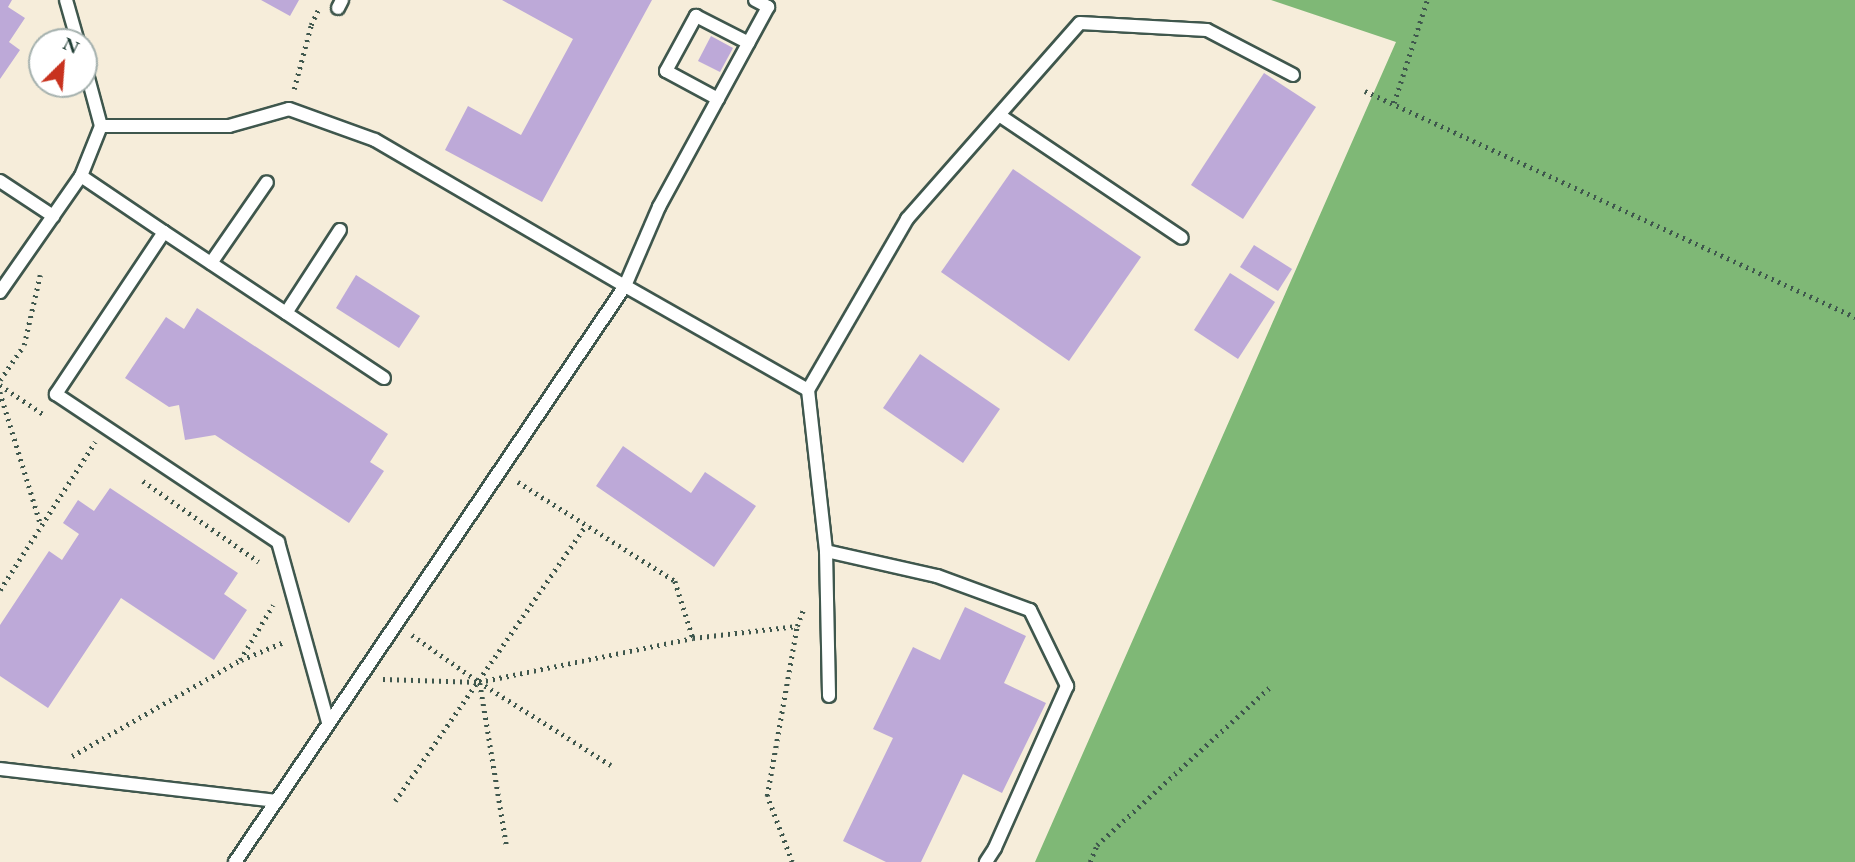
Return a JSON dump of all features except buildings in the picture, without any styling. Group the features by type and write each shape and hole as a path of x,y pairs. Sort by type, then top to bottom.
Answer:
{"lane":[{"path":"66,0 74,28"},
{"path":"235,862 625,286 659,207 768,7 755,0"},
{"path":"718,100 666,71 696,16 749,43"},
{"path":"829,696 827,551 808,390 907,219 1080,23 1208,30 1293,75"},
{"path":"0,292 81,176 101,126 93,98"},
{"path":"101,126 229,125 289,109 375,140 808,390"},
{"path":"999,115 1182,238"},
{"path":"81,176 384,378"},
{"path":"0,181 53,216"},
{"path":"211,263 267,183"},
{"path":"286,313 340,230"},
{"path":"164,232 56,394 278,542 328,722"},
{"path":"827,551 937,576 1030,610 1067,686 995,848 986,862"},
{"path":"0,769 275,801"}],"path":[{"path":"289,109 311,25 323,0"},
{"path":"1394,103 1427,0"},
{"path":"1365,91 1855,317"},
{"path":"0,380 24,345 41,268"},
{"path":"0,385 46,416"},
{"path":"0,392 41,526"},
{"path":"0,590 105,426"},
{"path":"81,439 103,454"},
{"path":"499,471 675,581 692,638"},
{"path":"137,477 259,561 262,572"},
{"path":"395,801 586,525"},
{"path":"240,660 288,580"},
{"path":"269,596 275,619"},
{"path":"792,862 767,796 797,626 807,601"},
{"path":"395,624 479,682 611,765"},
{"path":"358,678 479,682 692,638 797,626"},
{"path":"278,631 286,656"},
{"path":"41,774 240,660 303,634"},
{"path":"479,682 508,848"},
{"path":"1090,862 1097,845 1271,686"}],"green space":[{"path":"1271,0 1855,0 1855,862 1035,862 1396,42"}]}
